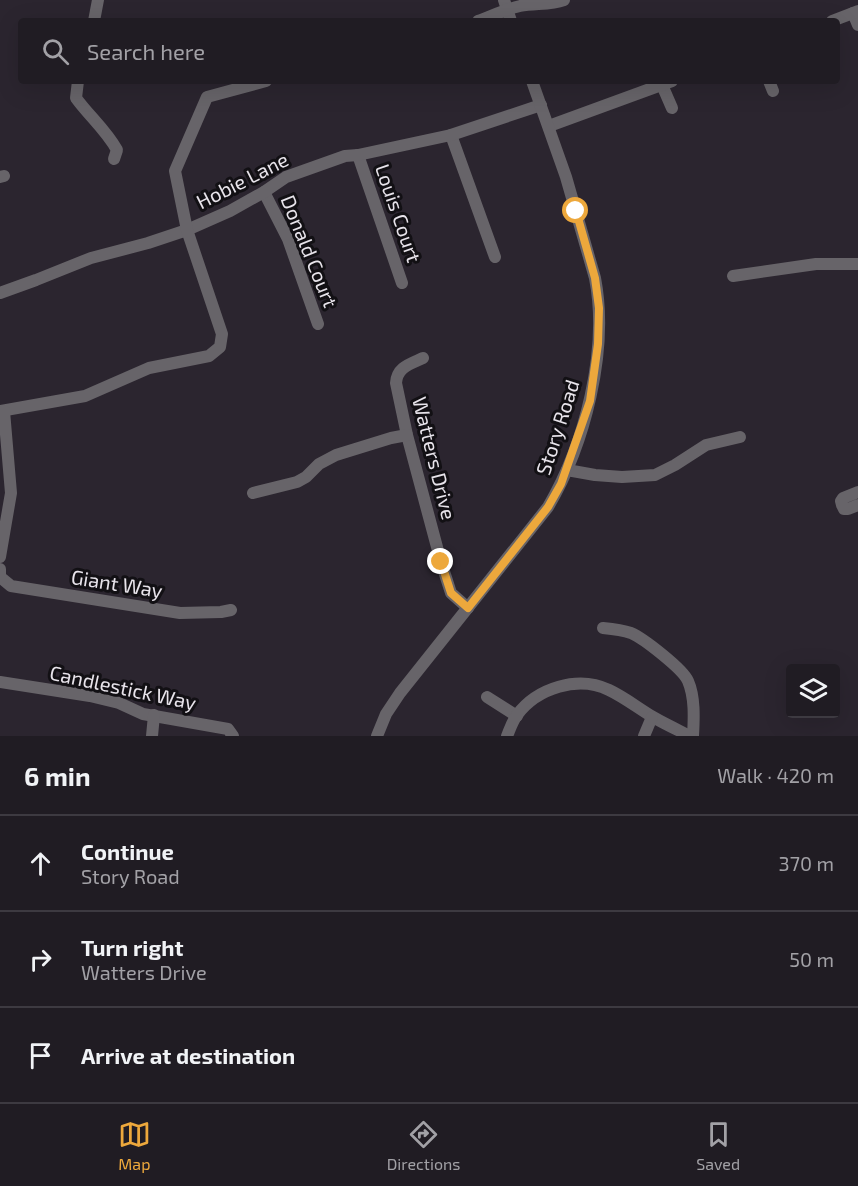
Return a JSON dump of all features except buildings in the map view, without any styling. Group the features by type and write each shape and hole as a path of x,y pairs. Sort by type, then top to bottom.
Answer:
{"street":[{"path":"95,18 98,0"},
{"path":"487,18 517,6 564,0"},
{"path":"839,18 856,12 858,25"},
{"path":"78,84 76,98 109,137 117,150 114,159"},
{"path":"0,557 11,493 2,411 85,396 149,368 210,356 220,347 222,334 187,230 175,171 207,97 255,84"},
{"name":"Story Road","path":"377,736 394,701 548,507 567,470 590,401 598,344 599,308 595,278 566,177 533,84"},
{"path":"549,126 664,84"},
{"path":"667,84 672,108"},
{"name":"Hobie Lane","path":"0,293 91,258 187,230 230,211 286,177 345,156 451,135 541,105"},
{"path":"451,135 495,257"},
{"name":"Louis Court","path":"358,155 402,283"},
{"name":"Donald Court","path":"264,192 288,239 318,324"},
{"path":"733,276 816,264 858,264"},
{"name":"Watters Drive","path":"423,358 402,367 396,375 396,383 407,435 441,562 451,593 468,608"},
{"path":"253,493 297,482 306,477 319,464 336,455 407,435"},
{"path":"567,470 622,477 655,475 706,445 740,437"},
{"path":"858,492 841,501 844,509 858,505"},
{"path":"0,569 0,577"},
{"name":"Giant Way","path":"0,577 11,586 180,613 231,610"},
{"path":"507,736 517,716 528,703 540,695 558,687 591,684 609,690 652,717 692,736 694,720 691,691 686,677 672,662 634,634 603,628"},
{"name":"Candlestick Way","path":"0,682 90,696 119,703 143,714 228,729 233,736"},
{"path":"487,697 517,716"},
{"path":"152,736 154,716"},
{"path":"644,736 652,717"}],"route":[{"path":"441,562 451,593 468,608 548,507 567,470 590,401 599,326 595,278 576,211"}]}
